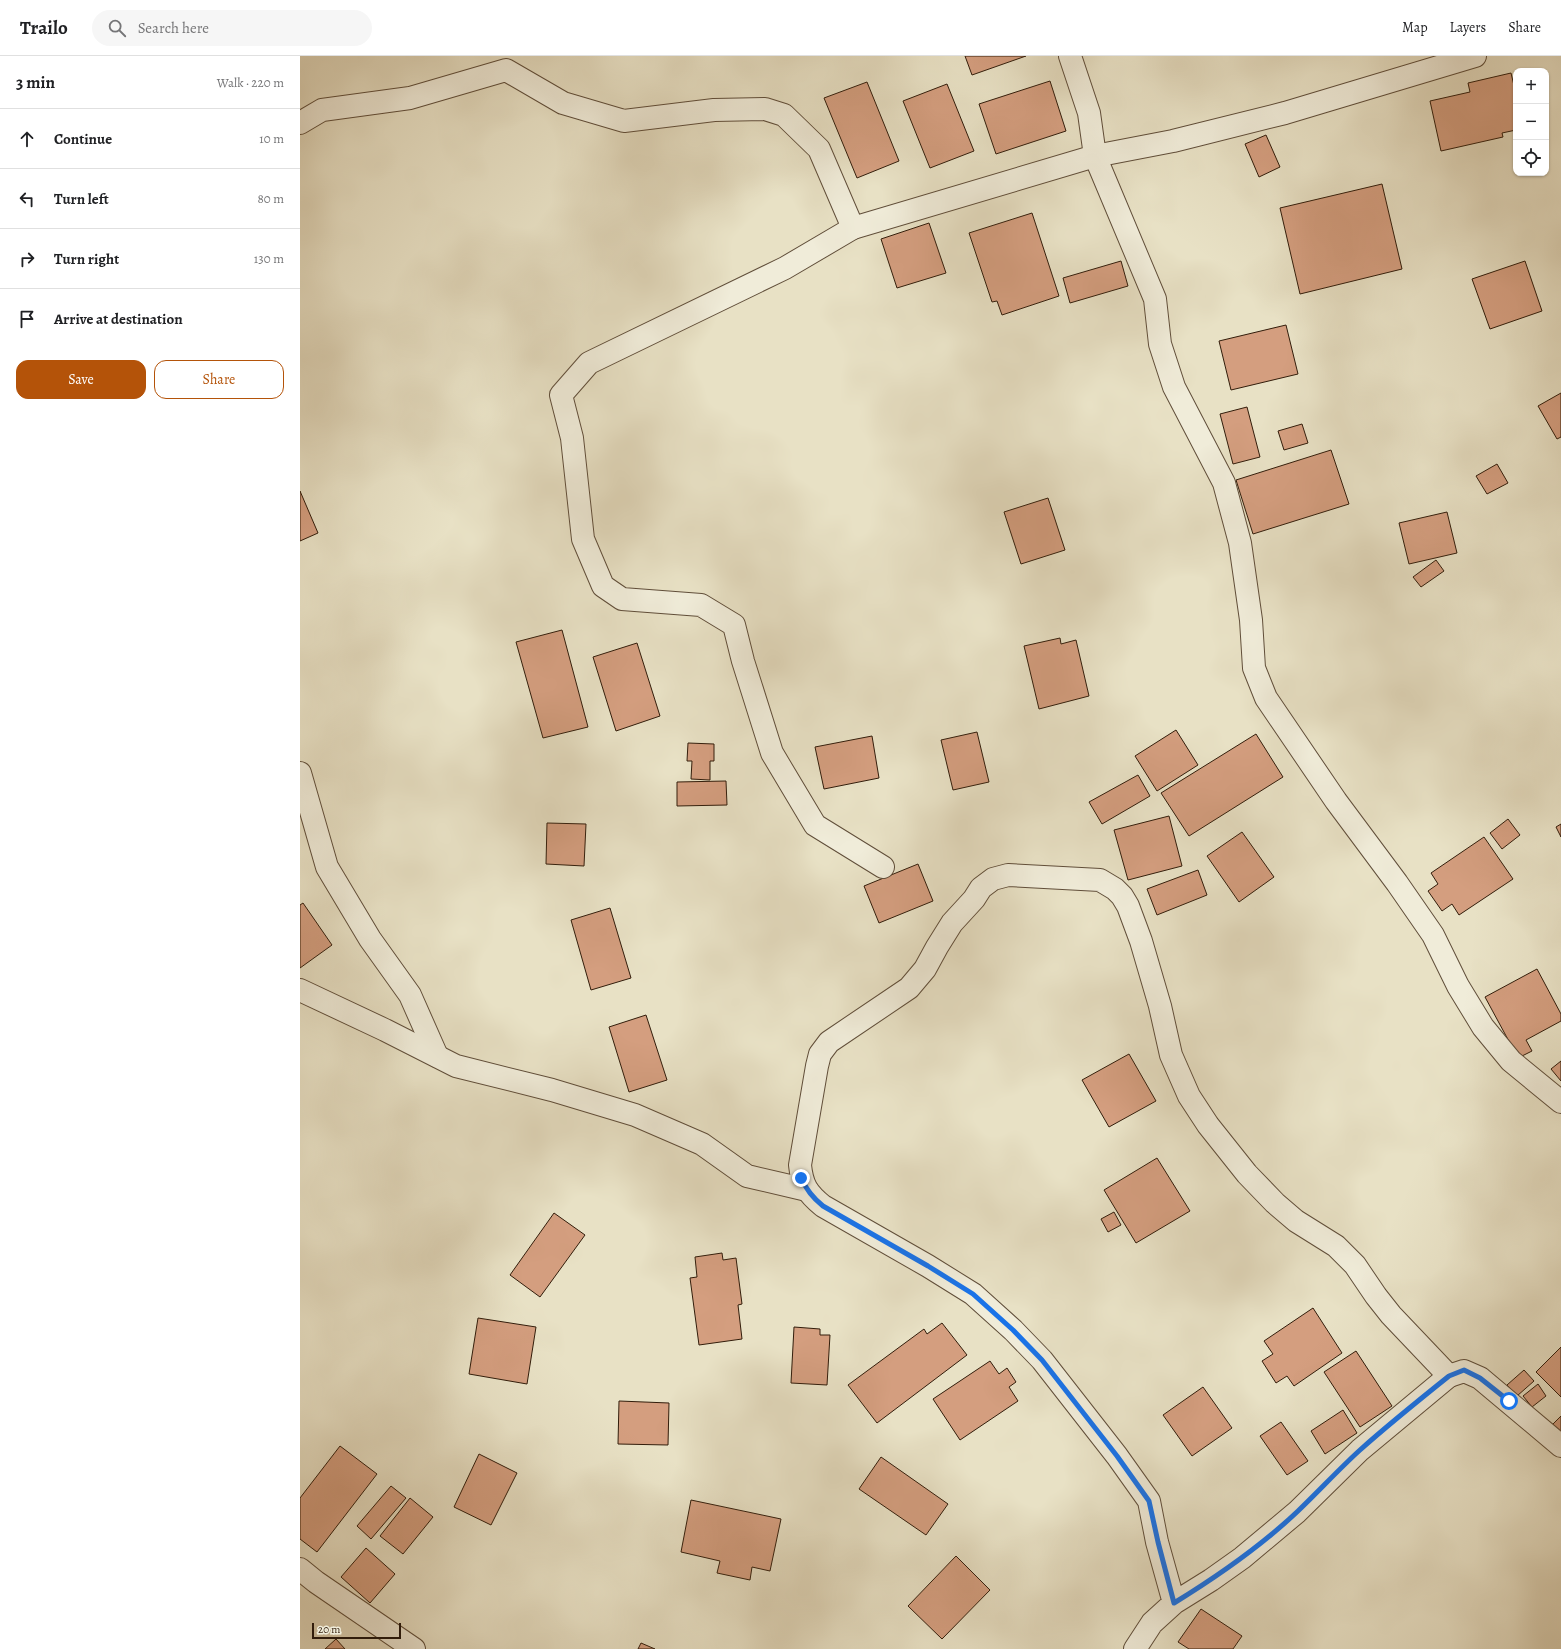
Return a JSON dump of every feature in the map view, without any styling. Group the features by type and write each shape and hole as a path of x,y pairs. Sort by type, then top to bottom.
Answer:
{"street":[{"path":"1070,56 1089,113 1095,156 1155,299 1160,344 1174,388 1224,483 1240,543 1251,620 1254,668 1266,698 1336,802 1397,883 1433,935 1458,986 1483,1028 1511,1061 1561,1102"},
{"path":"883,866 815,825 772,753 743,661 734,625 701,605 622,599 603,586 582,539 572,438 561,395 589,363 785,268 853,228 1095,156 1173,141 1285,113 1475,56"},
{"path":"300,122 322,110 410,98 506,70 563,103 624,121 714,110 765,109 784,114 818,149 853,228"},
{"path":"300,773 327,867 370,939 410,995 437,1056"},
{"path":"1174,1603 1149,1501 1117,1456 1042,1360 1013,1330 973,1294 928,1266 823,1206 813,1198 801,1178 800,1165 820,1054 829,1042 909,988 925,969 952,923 974,899 981,888 994,879 1023,875 1100,880 1115,889 1128,906 1135,923 1160,1006 1171,1055 1189,1096 1208,1125 1247,1174 1275,1203 1296,1221 1336,1246 1355,1265 1391,1315 1449,1376"},
{"path":"300,990 385,1030 456,1066 552,1090 635,1115 702,1144 747,1176 807,1190"},
{"path":"1135,1649 1152,1623 1174,1603 1211,1580 1242,1558 1297,1512 1360,1450 1449,1376 1464,1370 1480,1378 1561,1446"},
{"path":"300,1568 316,1582 414,1649"}],"building":[{"path":"965,56 1026,56 972,75"},
{"path":"1511,73 1513,81 1513,131 1502,133 1503,137 1441,151 1430,101 1470,92 1468,83"},
{"path":"1050,81 1066,131 996,154 979,104"},
{"path":"867,82 899,161 857,178 824,98"},
{"path":"947,84 974,151 930,168 903,101"},
{"path":"1266,135 1280,167 1259,177 1245,144"},
{"path":"1382,184 1402,269 1300,294 1280,208"},
{"path":"1032,213 1059,296 1002,315 997,301 992,302 969,233"},
{"path":"929,223 946,273 897,288 881,239"},
{"path":"1121,261 1128,286 1070,303 1063,278"},
{"path":"1525,261 1542,311 1490,329 1472,279"},
{"path":"1286,325 1298,374 1231,390 1219,341"},
{"path":"1561,393 1561,437 1557,439 1538,406"},
{"path":"1247,407 1260,457 1233,464 1220,414"},
{"path":"1302,424 1308,443 1284,450 1278,431"},
{"path":"1331,450 1349,504 1253,534 1236,480"},
{"path":"1497,464 1508,483 1487,494 1476,476"},
{"path":"300,491 318,533 300,541"},
{"path":"1048,498 1065,550 1021,564 1004,512"},
{"path":"1447,512 1457,553 1409,564 1399,523"},
{"path":"1436,560 1444,571 1421,587 1413,577"},
{"path":"562,630 588,727 543,738 516,642"},
{"path":"1060,638 1061,644 1076,640 1089,696 1039,709 1024,646"},
{"path":"637,643 660,716 616,731 593,657"},
{"path":"1176,730 1198,765 1157,791 1135,756"},
{"path":"977,732 989,782 953,790 941,740"},
{"path":"1256,734 1283,777 1189,836 1161,793"},
{"path":"872,736 879,778 824,789 815,747"},
{"path":"688,743 714,744 714,761 710,761 710,780 691,779 692,761 687,761"},
{"path":"1138,775 1150,796 1102,824 1089,802"},
{"path":"726,781 727,805 677,806 677,782"},
{"path":"1169,816 1182,866 1128,880 1114,830"},
{"path":"1508,819 1520,835 1502,849 1490,833"},
{"path":"547,823 586,824 584,866 546,864"},
{"path":"1561,824 1561,837 1556,827"},
{"path":"1242,832 1274,877 1239,902 1207,856"},
{"path":"1484,837 1513,879 1459,915 1452,904 1442,911 1428,891 1438,884 1431,873"},
{"path":"918,864 933,901 879,923 864,886"},
{"path":"1198,870 1207,895 1157,915 1147,889"},
{"path":"303,903 332,945 300,968 300,905"},
{"path":"610,908 631,978 591,990 571,920"},
{"path":"1537,969 1561,1014 1561,1021 1526,1040 1532,1051 1518,1058 1485,997"},
{"path":"646,1015 667,1080 629,1092 609,1027"},
{"path":"1129,1054 1156,1101 1109,1127 1082,1080"},
{"path":"1561,1061 1561,1081 1551,1069"},
{"path":"1157,1158 1190,1211 1136,1243 1104,1190"},
{"path":"1114,1212 1121,1225 1108,1232 1101,1219"},
{"path":"554,1213 585,1235 540,1297 510,1275"},
{"path":"722,1253 723,1260 736,1258 742,1304 738,1305 742,1339 699,1345 690,1278 697,1277 695,1257"},
{"path":"1313,1308 1342,1353 1294,1386 1287,1376 1276,1383 1262,1361 1273,1354 1264,1341"},
{"path":"478,1318 536,1327 527,1384 469,1374"},
{"path":"942,1323 967,1355 877,1423 848,1385 924,1329 927,1334"},
{"path":"794,1327 820,1329 820,1335 830,1335 827,1385 791,1383"},
{"path":"1561,1347 1561,1397 1536,1372"},
{"path":"1356,1351 1392,1406 1360,1427 1324,1372"},
{"path":"990,1361 999,1374 1007,1368 1016,1382 1009,1387 1018,1401 960,1440 933,1399"},
{"path":"1524,1370 1534,1381 1517,1396 1507,1385"},
{"path":"1538,1384 1546,1396 1532,1407 1523,1396"},
{"path":"1203,1387 1232,1428 1192,1456 1163,1415"},
{"path":"619,1401 669,1403 668,1445 618,1444"},
{"path":"1343,1410 1357,1433 1325,1454 1311,1431"},
{"path":"1561,1416 1561,1436 1551,1426"},
{"path":"1281,1422 1308,1461 1287,1475 1260,1436"},
{"path":"340,1446 377,1474 317,1552 300,1539 300,1498"},
{"path":"479,1454 517,1473 491,1525 454,1507"},
{"path":"881,1457 948,1504 926,1535 859,1489"},
{"path":"391,1486 406,1498 371,1539 357,1526"},
{"path":"410,1498 433,1517 403,1554 380,1536"},
{"path":"691,1500 781,1519 770,1571 752,1567 750,1580 717,1573 720,1561 681,1552"},
{"path":"366,1548 395,1574 370,1603 341,1577"},
{"path":"956,1556 990,1590 942,1639 908,1606"},
{"path":"1201,1609 1242,1636 1233,1649 1189,1649 1178,1642"},
{"path":"336,1639 345,1649 325,1649"},
{"path":"641,1643 655,1649 638,1649"}],"route":[{"path":"801,1178 813,1198 823,1206 878,1236 973,1294 1013,1330 1042,1360 1117,1456 1149,1501 1174,1603 1211,1580 1242,1558 1297,1512 1360,1450 1449,1376 1464,1370 1480,1378 1509,1401"}]}
